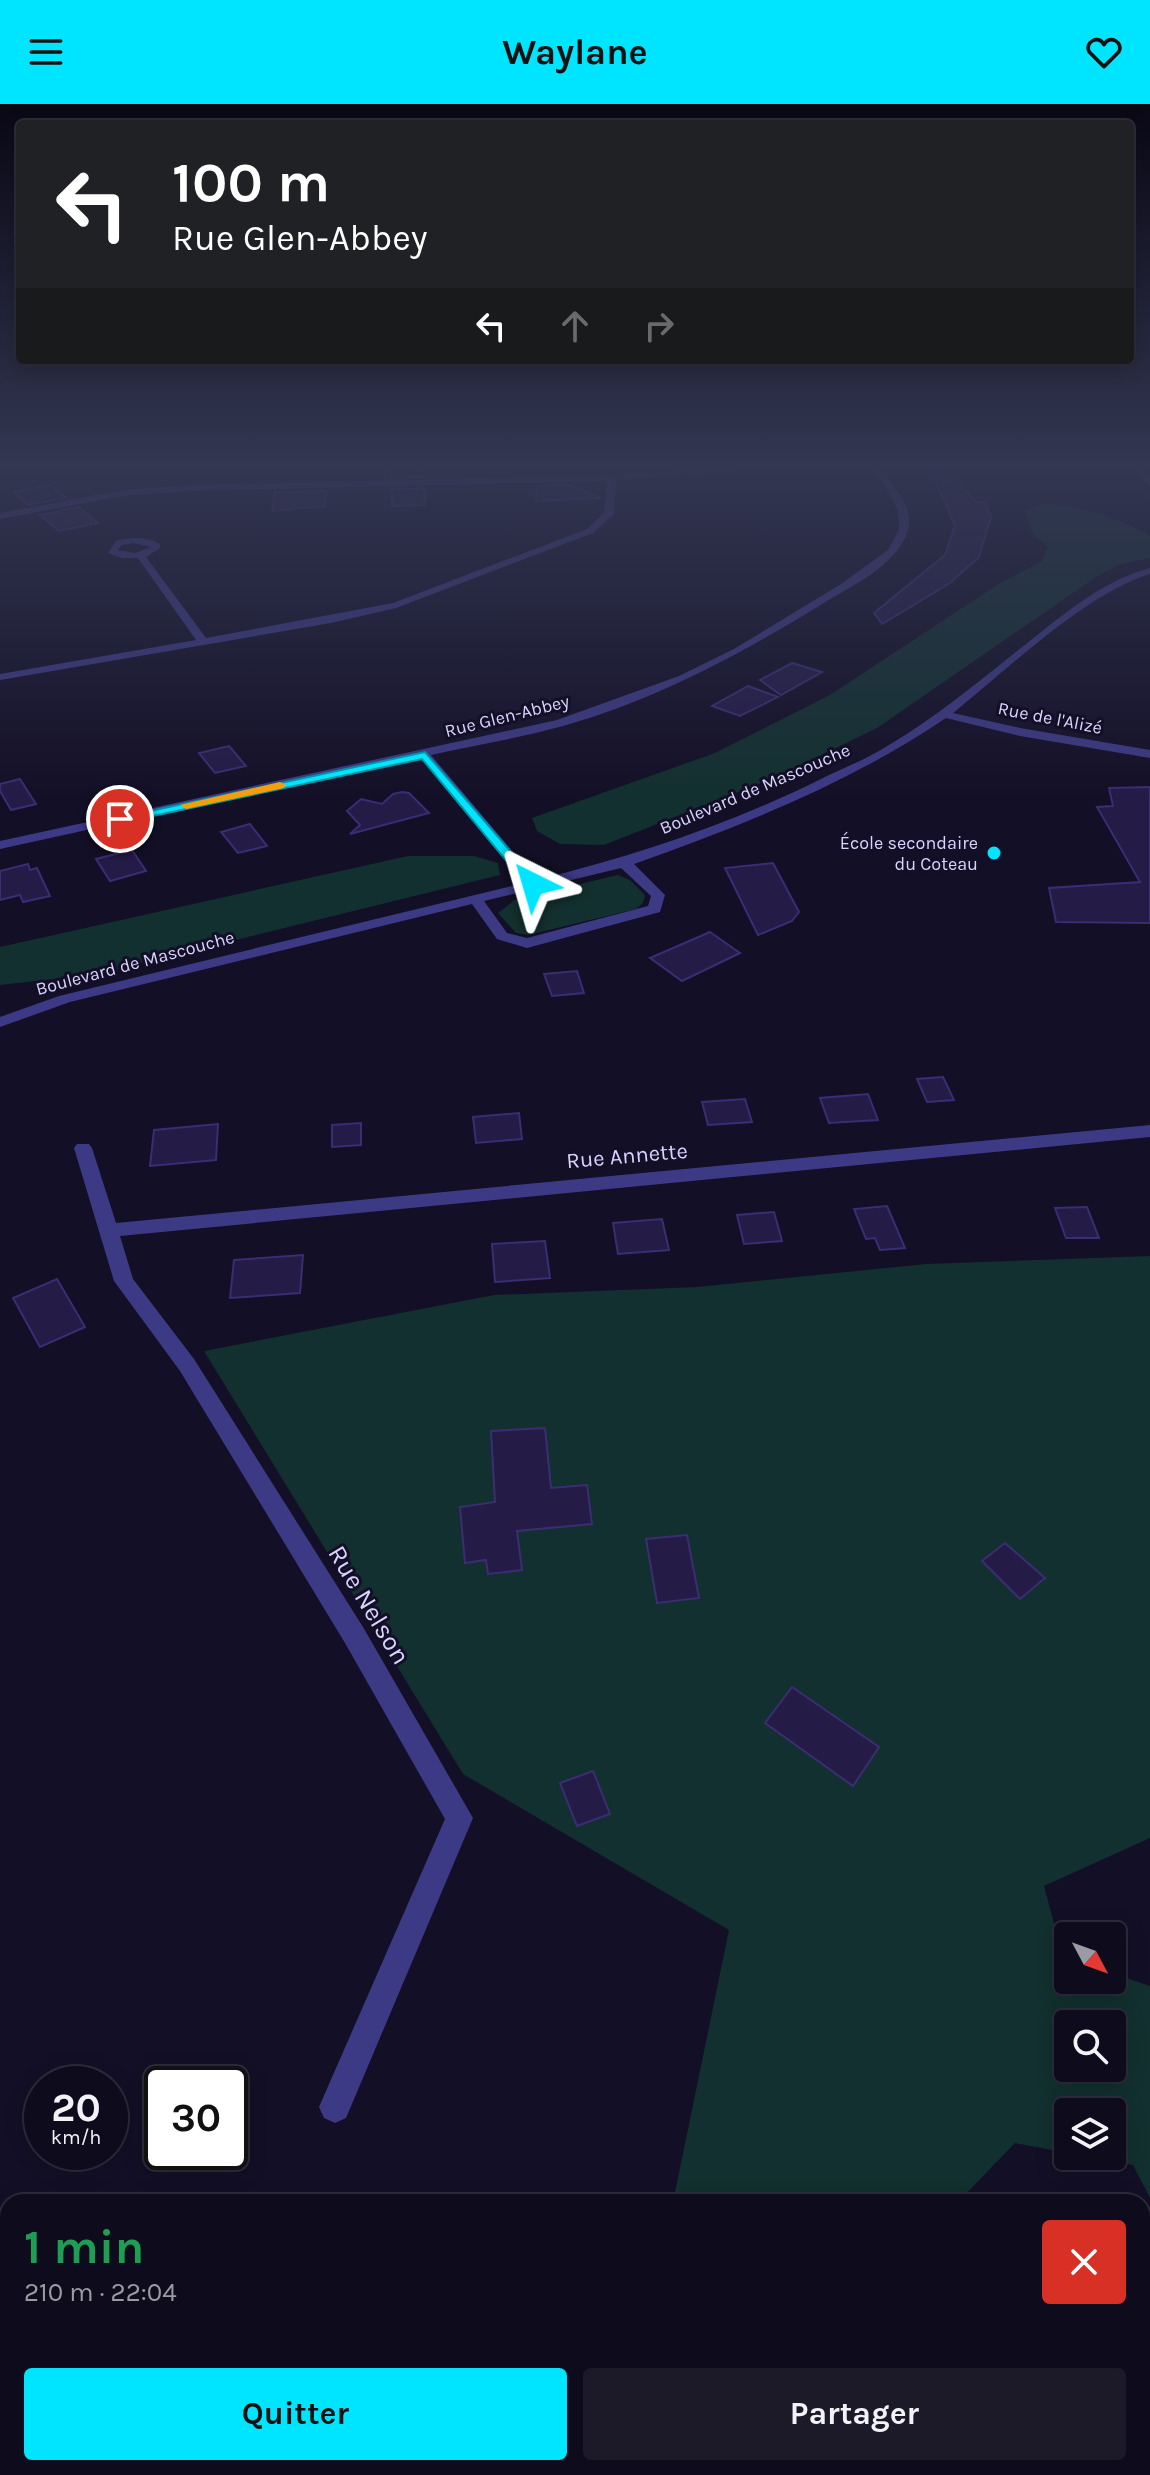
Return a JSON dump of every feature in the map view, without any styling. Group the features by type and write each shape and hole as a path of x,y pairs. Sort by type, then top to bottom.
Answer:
{"street":[{"path":"156,578 203,642"},
{"path":"0,677 331,620 396,605 468,578"},
{"name":"Rue Glen-Abbey","path":"0,845 425,755 560,723 683,678 738,651 857,578"},
{"name":"Boulevard de Mascouche","path":"0,1022 65,999 624,863 722,828 830,781 892,749 944,714 1091,598 1128,578"},
{"name":"Rue de l'Alizé","path":"944,714 1020,732 1150,754"},
{"path":"425,755 533,884"},
{"path":"475,899 502,936 527,943 655,909 658,895 624,863"},
{"name":"Rue Annette","path":"108,1230 1150,1131"},
{"name":"Rue Nelson","path":"83,1148 124,1281 187,1365 354,1635 459,1818 335,2107"}],"green space":[{"path":"1010,578 1095,578 877,728 776,777 604,845 560,844 537,831 532,818 715,753 830,695"},
{"path":"408,856 474,856 498,863 500,875 98,974 0,985 0,947"},
{"path":"618,875 630,880 645,895 643,903 636,909 528,935 516,933 498,913 516,899"},
{"path":"1150,1256 1150,1838 1044,1886 1054,1923 1054,1994 1126,1994 1126,1978 1150,1986 1150,2194 1133,2165 1126,2164 1126,2098 1054,2098 1054,2150 1015,2143 966,2194 675,2194 729,1930 463,1774 204,1351 494,1295 697,1287 926,1264"}],"building":[{"path":"917,578 956,578 882,624 874,613"},
{"path":"792,663 822,672 781,695 760,680"},
{"path":"748,686 778,697 740,716 712,706"},
{"path":"229,746 246,766 215,773 199,753"},
{"path":"20,779 36,804 11,810 0,791 0,784"},
{"path":"1150,787 1150,923 1056,922 1049,888 1140,882 1097,807 1113,806 1109,788"},
{"path":"409,793 429,813 350,834 360,825 347,811 361,799 382,804 393,794"},
{"path":"250,824 267,846 238,853 221,832"},
{"path":"132,850 146,871 110,881 96,859"},
{"path":"773,863 799,912 792,921 758,935 725,868"},
{"path":"28,864 30,870 37,868 50,896 23,902 20,895 0,900 0,871"},
{"path":"710,932 740,953 682,981 650,958"},
{"path":"577,971 584,993 552,996 544,974"},
{"path":"943,1077 954,1100 927,1102 917,1079"},
{"path":"868,1094 878,1120 829,1123 820,1098"},
{"path":"745,1099 752,1122 708,1125 702,1102"},
{"path":"519,1113 522,1139 476,1143 473,1117"},
{"path":"361,1123 361,1145 332,1147 332,1125"},
{"path":"218,1124 216,1160 150,1166 154,1130"},
{"path":"887,1206 905,1248 880,1250 875,1238 866,1239 854,1209"},
{"path":"1087,1207 1099,1238 1066,1238 1055,1208"},
{"path":"774,1212 782,1241 744,1244 737,1215"},
{"path":"662,1219 669,1250 618,1254 613,1223"},
{"path":"545,1241 550,1278 495,1282 492,1244"},
{"path":"303,1255 300,1293 230,1298 234,1260"},
{"path":"57,1279 85,1327 40,1347 13,1298"},
{"path":"545,1428 551,1488 587,1485 592,1524 517,1531 522,1570 488,1574 486,1560 465,1563 460,1507 495,1502 491,1431"},
{"path":"687,1535 699,1598 657,1603 646,1539"},
{"path":"1005,1543 1045,1578 1020,1599 982,1561"},
{"path":"792,1687 879,1747 853,1786 765,1723"},
{"path":"593,1771 610,1814 577,1826 560,1783"}],"slow traffic":[{"path":"186,805 280,785"}],"place":[{"name":"École secondaire du Coteau","path":"994,853"}],"route":[{"path":"120,819 425,755 533,884"}]}
